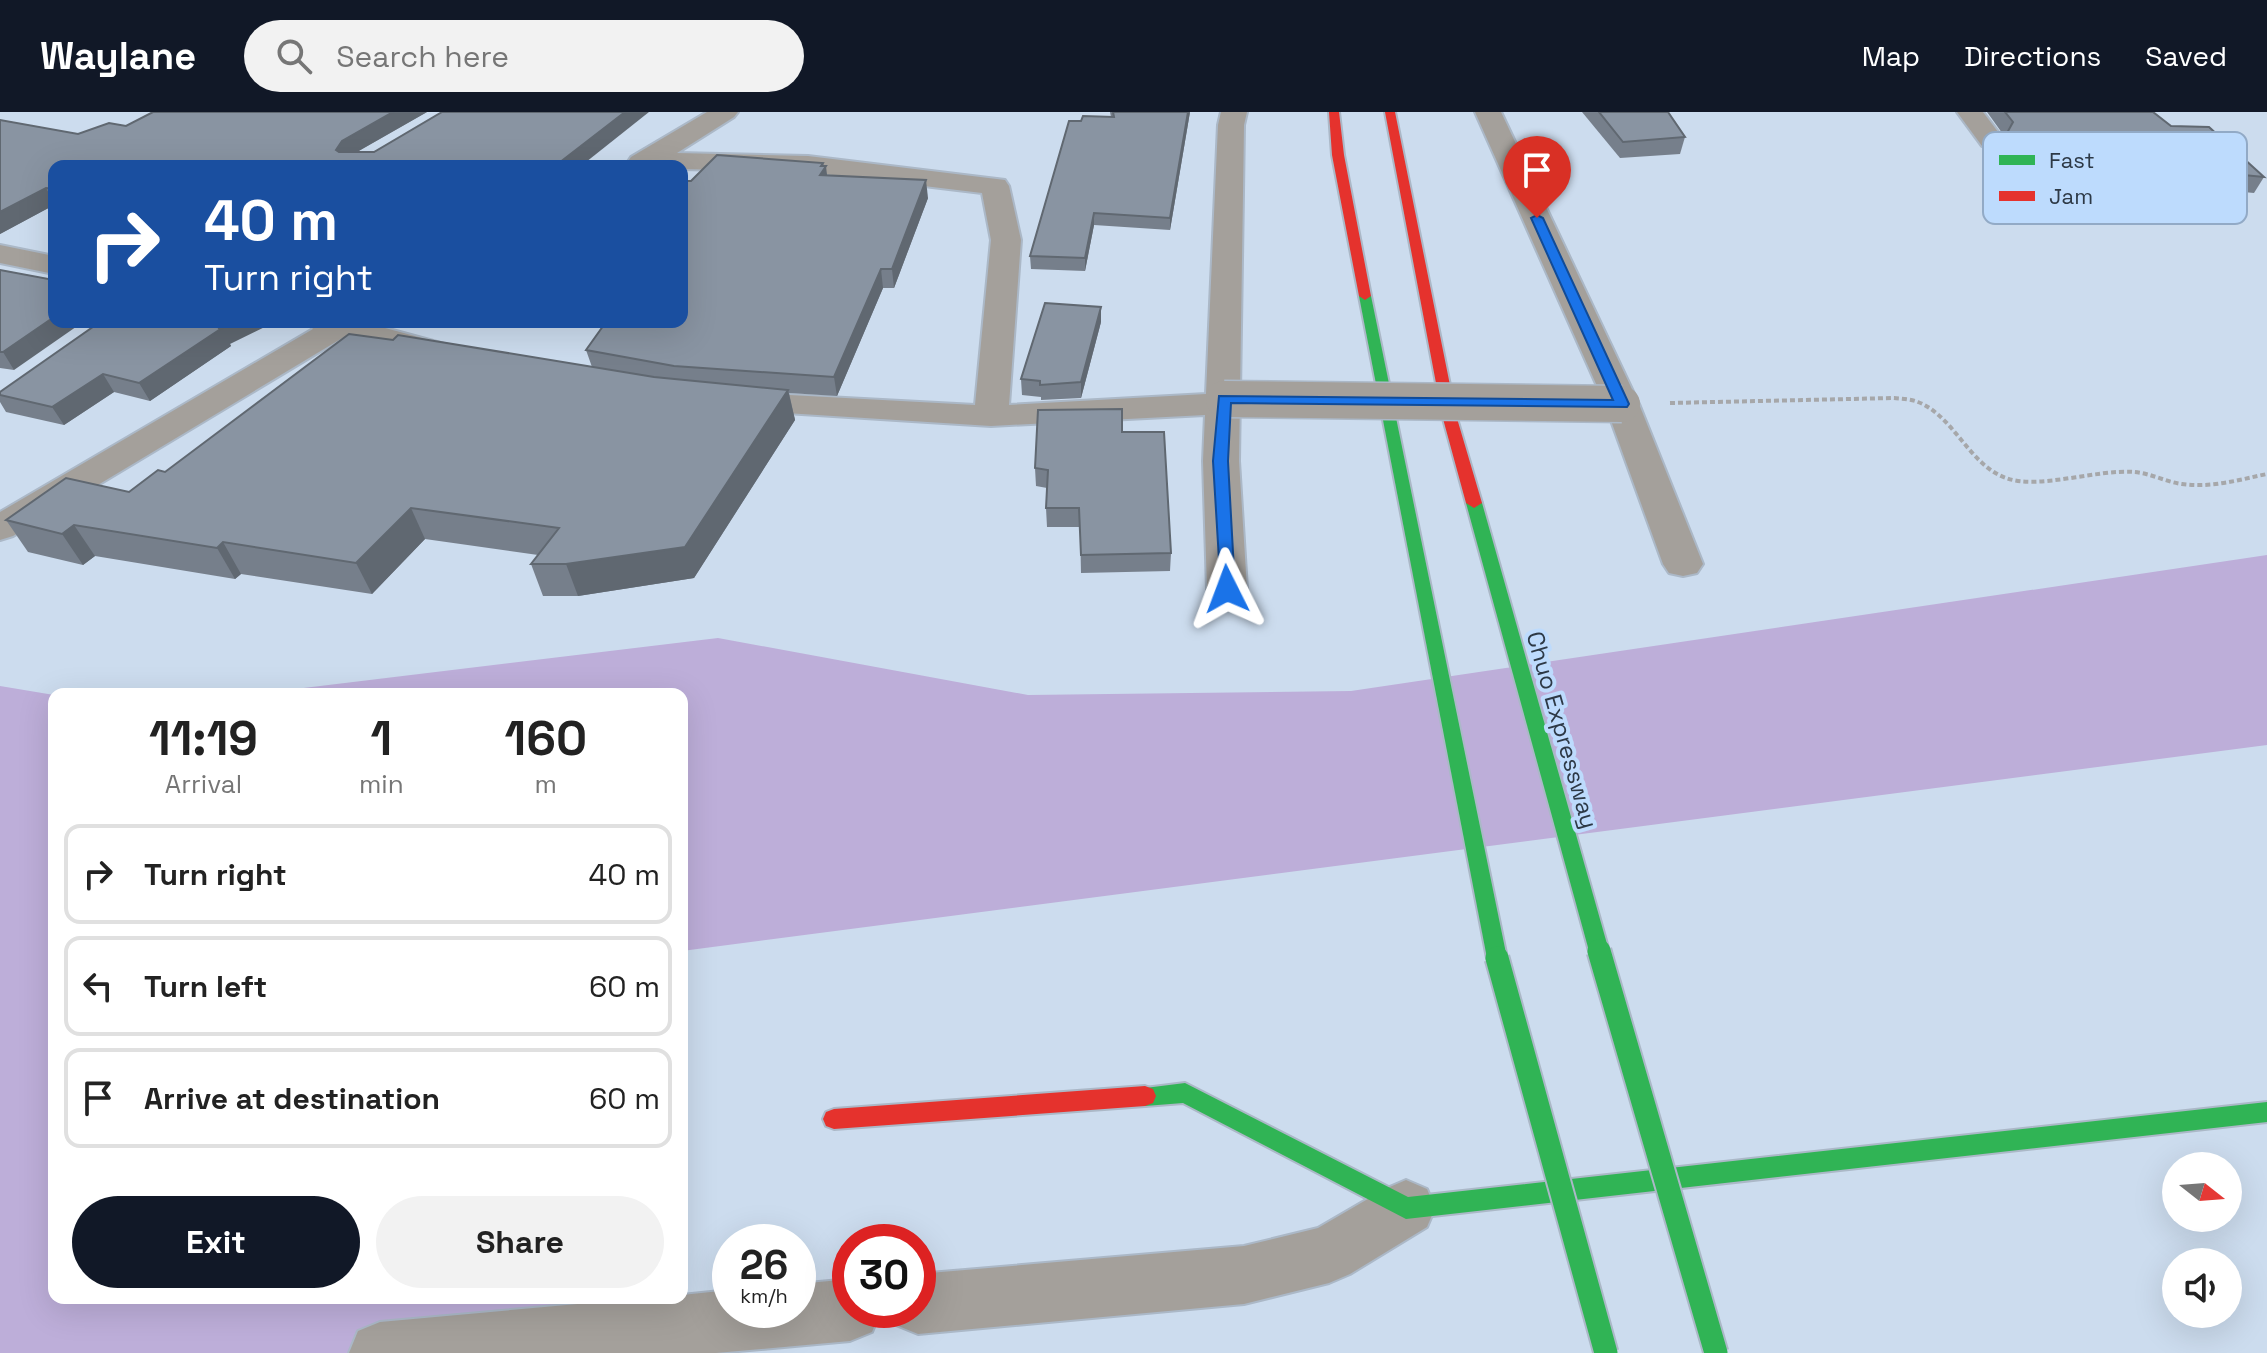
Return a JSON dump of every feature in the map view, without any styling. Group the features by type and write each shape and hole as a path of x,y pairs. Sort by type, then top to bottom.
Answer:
{"main road":[{"path":"1334,112 1338,155 1389,425 1497,958 1606,1353"},
{"name":"Chuo Expressway","path":"1390,112 1449,415 1599,951 1716,1353"},
{"path":"834,1119 1185,1093 1406,1208 2267,1112"}],"street":[{"path":"646,160 725,112"},
{"path":"1227,589 1221,461 1231,125 1234,112"},
{"path":"1488,112 1622,404 1683,564"},
{"path":"1970,112 1985,132"},
{"path":"688,163 808,164 995,186 1006,240 991,416"},
{"path":"0,254 48,264"},
{"path":"0,528 329,328"},
{"path":"355,328 462,358"},
{"path":"695,399 884,413 991,416 1223,401 1622,404"},
{"path":"936,1302 1244,1275 1329,1254 1406,1208"},
{"path":"380,1353 832,1312"}],"path":[{"path":"1622,404 1894,398 1918,402 1931,410 1990,470 2007,479 2032,482 2074,475 2135,472 2181,484 2214,486 2267,474"}],"shaded area":[{"path":"2267,555 2267,745 688,950 688,688 304,688 718,638 1028,695 1351,691"},
{"path":"0,686 48,694 48,1304 580,1304 568,1353 0,1353"}],"building":[{"path":"153,112 393,112 342,141 336,150 374,152 442,112 625,112 563,160 48,160 48,188 0,212 0,120 78,134 109,123 126,126"},
{"path":"1113,112 1188,112 1170,218 1094,213 1085,258 1030,256 1069,121 1081,121 1083,116 1114,117"},
{"path":"1599,112 1668,112 1685,137 1623,142"},
{"path":"2005,112 2153,112 2171,126 2209,127 2214,132 2008,132 2013,122"},
{"path":"717,155 823,163 821,166 826,166 820,175 926,180 892,269 881,269 834,377 674,366 586,350 602,328 688,328 688,181"},
{"path":"2247,162 2264,177 2247,175"},
{"path":"0,270 48,279 48,321 0,352"},
{"path":"1045,303 1101,307 1081,382 1040,385 1040,381 1021,379"},
{"path":"91,328 222,328 139,383 103,374 52,407 0,395 0,392"},
{"path":"349,334 393,340 398,335 654,377 788,390 685,547 566,564 531,564 559,528 411,508 356,563 223,542 217,548 74,525 62,534 6,520 66,478 129,492 158,470 165,472"},
{"path":"1122,409 1122,432 1164,432 1171,553 1081,555 1079,508 1046,508 1048,470 1035,468 1038,410"}],"traffic: fast":[{"path":"1365,296 1497,958"},
{"path":"1474,503 1599,951"},
{"path":"1599,951 1716,1353"},
{"path":"1497,958 1606,1353"},
{"path":"1145,1096 1185,1093 1406,1208 2267,1112"}],"traffic: jam":[{"path":"1334,112 1338,155 1365,296"},
{"path":"1390,112 1449,415 1474,503"},
{"path":"834,1119 1145,1096"}],"route":[{"path":"1227,589 1221,461 1221,404 1224,399 1622,404 1537,218"}]}
